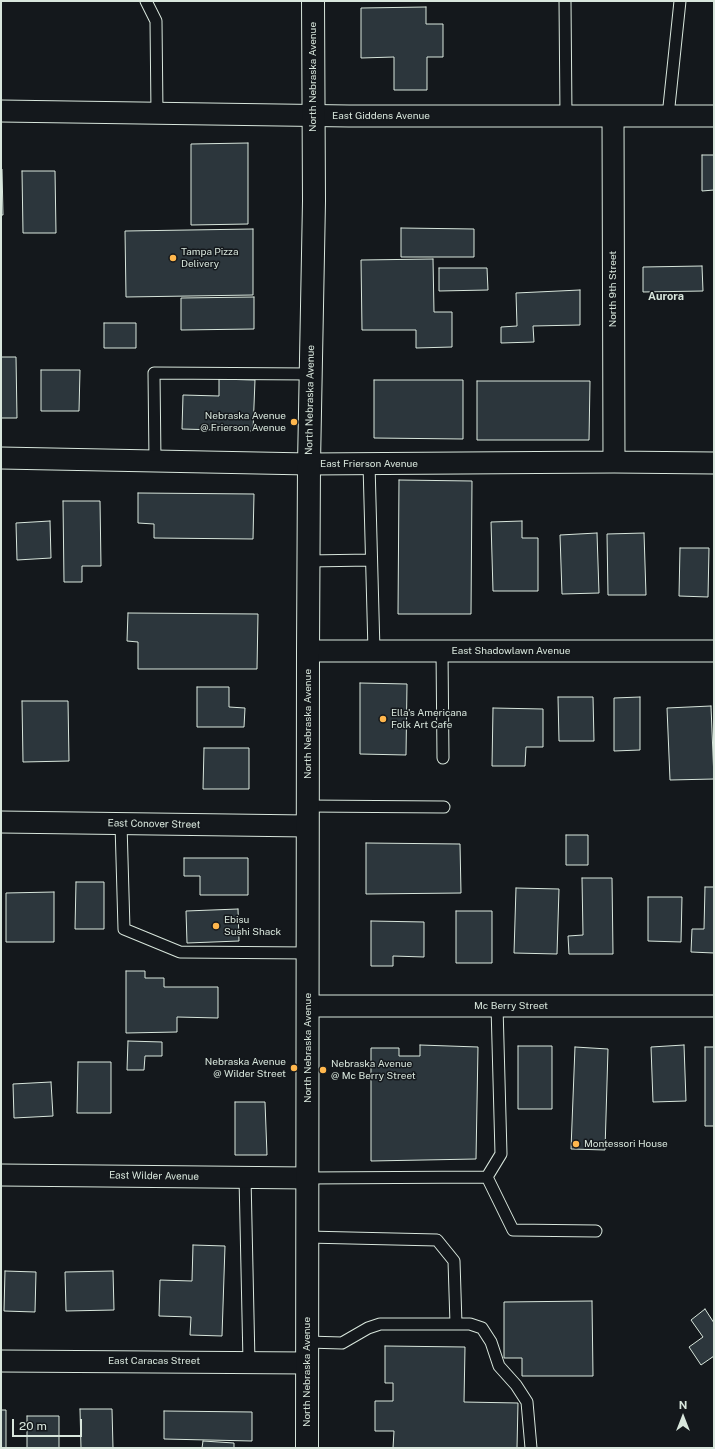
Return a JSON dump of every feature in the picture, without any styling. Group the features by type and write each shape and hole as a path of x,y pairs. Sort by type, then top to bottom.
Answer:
{"main road":[{"name":"North Nebraska Avenue","path":"308,1448 308,561 314,115 313,1"}],"street":[{"name":"East Giddens Avenue","path":"1,112 613,117 714,116"},
{"name":"North 9th Street","path":"613,117 614,462"},
{"name":"East Frierson Avenue","path":"1,458 309,464 614,462 714,463"},
{"name":"East Shadowlawn Avenue","path":"308,651 714,651"},
{"name":"East Conover Street","path":"1,822 121,824 308,816"},
{"name":"Mc Berry Street","path":"308,1006 714,1006"},
{"name":"East Wilder Avenue","path":"1,1175 308,1178"},
{"name":"East Caracas Street","path":"1,1361 249,1362 308,1352"}],"lane":[{"path":"146,1 156,21 157,113"},
{"path":"565,1 566,116"},
{"path":"668,116 680,1"},
{"path":"155,461 154,373 311,374"},
{"path":"369,464 374,651"},
{"path":"308,561 371,560"},
{"path":"442,651 443,758"},
{"path":"308,816 444,807"},
{"path":"121,824 124,929 180,952 308,953"},
{"path":"487,1177 501,1154 497,1006"},
{"path":"245,1177 249,1362"},
{"path":"308,1178 487,1177"},
{"path":"487,1177 513,1230 596,1231"},
{"path":"308,1237 437,1240 454,1261 456,1324"},
{"path":"308,1352 342,1343 368,1328 380,1324 470,1324 482,1328 491,1342 499,1366 516,1385 527,1402 531,1448"}],"building":[{"path":"426,7 426,24 443,24 443,57 427,57 427,90 394,90 394,57 361,58 361,8"},
{"path":"248,143 248,224 191,225 191,144"},
{"path":"702,155 714,155 714,190 702,191"},
{"path":"2,169 3,215 1,215"},
{"path":"22,171 55,171 56,233 23,233"},
{"path":"401,228 474,229 474,257 401,257"},
{"path":"253,229 253,295 126,297 125,231"},
{"path":"433,259 434,312 452,312 452,347 416,348 416,330 362,330 361,260"},
{"path":"702,266 703,291 643,292 643,267"},
{"path":"439,268 487,268 488,290 439,291"},
{"path":"580,290 580,325 533,326 534,342 501,343 501,327 517,326 516,293"},
{"path":"254,297 254,329 181,330 181,298"},
{"path":"104,323 136,323 136,348 104,348"},
{"path":"1,357 16,357 17,418 1,418"},
{"path":"41,370 80,370 79,411 41,411"},
{"path":"219,379 255,380 253,431 182,429 183,395 219,396"},
{"path":"374,380 463,380 463,439 374,438"},
{"path":"477,381 590,381 589,440 477,440"},
{"path":"399,480 472,481 471,614 398,614"},
{"path":"138,493 254,494 253,539 154,538 154,524 138,523"},
{"path":"63,501 100,501 101,566 82,566 82,582 64,582"},
{"path":"50,521 51,558 17,560 16,523"},
{"path":"522,521 522,538 538,538 538,591 493,591 491,522"},
{"path":"597,533 599,593 562,594 560,535"},
{"path":"644,533 646,595 608,595 607,534"},
{"path":"680,548 709,548 708,597 679,596"},
{"path":"128,613 258,614 257,669 138,669 138,642 127,641"},
{"name":"Ella's Americana Folk Art Cafe","path":"360,683 407,684 406,755 360,754"},
{"path":"197,687 229,687 229,707 245,708 244,727 197,727"},
{"path":"558,697 593,697 594,741 559,741"},
{"path":"640,697 640,750 614,751 614,698"},
{"path":"22,701 68,701 69,761 23,762"},
{"path":"711,706 714,779 670,780 667,708"},
{"path":"493,708 543,709 543,747 526,747 525,766 492,766"},
{"path":"204,748 249,748 249,789 203,789"},
{"path":"566,835 588,835 588,865 566,865"},
{"path":"366,843 460,844 461,893 366,894"},
{"path":"184,858 248,858 248,895 200,895 200,876 184,876"},
{"path":"582,878 612,878 613,954 569,954 568,936 583,935"},
{"path":"76,882 104,882 104,929 75,929"},
{"path":"705,887 714,887 714,953 691,952 692,929 704,929"},
{"path":"516,888 559,889 557,954 514,953"},
{"path":"54,892 54,942 6,942 6,893"},
{"path":"648,897 682,897 681,942 648,941"},
{"path":"238,909 239,941 187,943 186,911"},
{"path":"456,911 492,911 492,963 456,963"},
{"path":"371,921 424,922 424,957 393,956 393,966 371,966"},
{"path":"126,971 145,971 145,978 164,978 164,987 218,987 218,1018 177,1017 177,1032 126,1033"},
{"path":"128,1041 162,1042 162,1056 145,1056 144,1070 127,1070"},
{"path":"420,1045 478,1047 476,1159 371,1161 371,1048 399,1048 399,1056 420,1056"},
{"path":"684,1045 686,1101 653,1102 651,1047"},
{"path":"518,1046 552,1046 552,1109 518,1109"},
{"path":"575,1047 608,1049 605,1150 571,1149"},
{"path":"705,1047 714,1047 714,1126 705,1126"},
{"path":"78,1062 111,1062 111,1113 77,1113"},
{"path":"51,1082 53,1116 14,1118 13,1084"},
{"path":"235,1102 265,1102 267,1155 235,1155"},
{"path":"193,1245 225,1246 222,1336 190,1335 191,1317 159,1316 160,1280 192,1281"},
{"path":"5,1271 36,1272 35,1312 4,1311"},
{"path":"113,1271 114,1310 66,1311 65,1272"},
{"path":"592,1301 593,1376 522,1376 522,1358 504,1358 504,1302"},
{"path":"705,1309 714,1323 714,1356 701,1365 689,1347 703,1337 691,1320"},
{"path":"385,1346 465,1347 464,1402 518,1403 517,1448 393,1448 394,1431 375,1431 375,1401 393,1401 393,1383 385,1383"},
{"path":"80,1409 112,1409 113,1448 81,1448"},
{"path":"1,1410 6,1410 6,1448 1,1448"},
{"path":"164,1411 252,1412 252,1441 164,1439"},
{"path":"27,1416 59,1416 59,1448 27,1448"},
{"path":"203,1441 234,1443 234,1448 202,1448"}],"place":[{"name":"Tampa Pizza Delivery","path":"173,258"},
{"name":"Nebraska Avenue @ Frierson Avenue","path":"294,422"},
{"name":"Ella's Americana Folk Art Cafe","path":"383,719"},
{"name":"Ebisu Sushi Shack","path":"216,926"},
{"name":"Nebraska Avenue @ Wilder Street","path":"294,1068"},
{"name":"Nebraska Avenue @ Mc Berry Street","path":"323,1070"},
{"name":"Montessori House","path":"576,1144"}],"district":[{"name":"Aurora","path":"666,297"}]}
